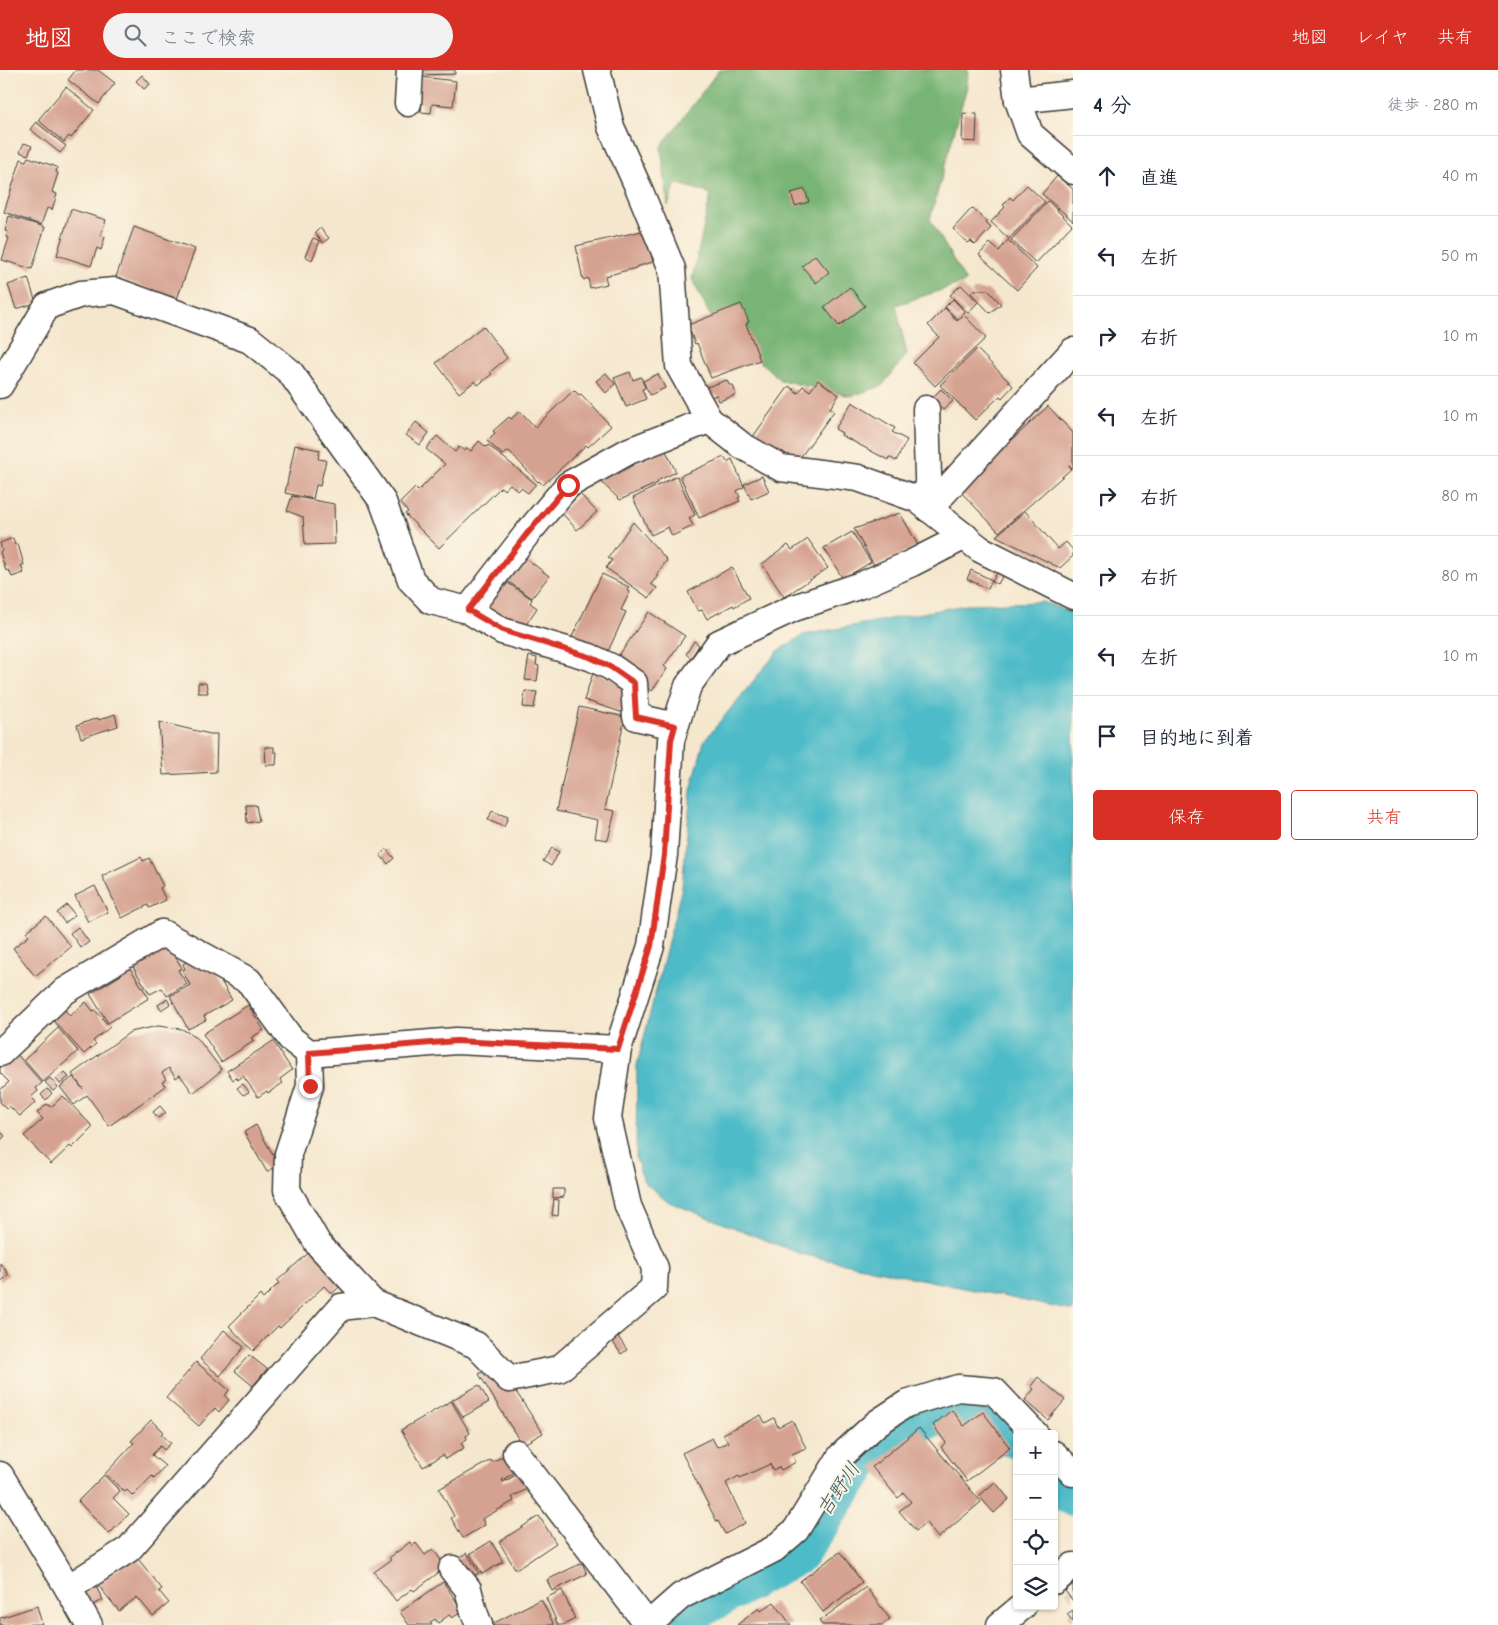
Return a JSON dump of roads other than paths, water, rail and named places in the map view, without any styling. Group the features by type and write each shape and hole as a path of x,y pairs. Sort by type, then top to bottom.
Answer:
{"street":[{"path":"408,103 410,70"},
{"path":"597,70 611,128 672,269 679,366 709,420 741,445 781,468 858,478 917,499 980,549 1073,596"},
{"path":"1014,70 1018,100 1030,134 1073,172"},
{"path":"1018,100 1073,94"},
{"path":"0,385 47,306 81,294 115,291 250,340 290,372 383,502 411,580 431,601 468,610 502,630 590,657 611,667 634,683 636,717 675,726"},
{"path":"929,509 1073,351"},
{"path":"926,409 929,509"},
{"path":"468,610 526,535 568,485 629,451 709,420"},
{"path":"309,1053 310,1086 288,1154 287,1190 318,1244 373,1303 476,1345 509,1379 559,1369 654,1288 655,1268 628,1206 608,1118 618,1049 651,946 664,855 671,740 688,686 720,643 794,608 864,584 904,567 965,536"},
{"path":"0,1053 66,991 162,933 249,981 291,1039 309,1053 456,1041 618,1049"},
{"path":"68,1588 129,1549 341,1307 373,1303"},
{"path":"516,1453 648,1625 681,1596 774,1549 796,1530 840,1456 877,1423 906,1404 958,1388 994,1391 1031,1430"},
{"path":"1058,1458 1073,1473"},
{"path":"0,1475 89,1625"},
{"path":"1058,1578 1073,1566"},
{"path":"452,1569 468,1589 479,1625"},
{"path":"1000,1625 1018,1610"}],"water":[{"path":"1042,602 1073,613 1073,1311 801,1254 669,1202 644,1182 636,1159 637,1065 682,887 691,790 704,741 778,651 803,635 971,604"}],"waterway":[{"name":"吉野川","path":"668,1625 677,1616 796,1551 867,1446 902,1423 973,1402 995,1413 1013,1431"},
{"name":"吉野川","path":"1056,1475 1073,1492"}]}
